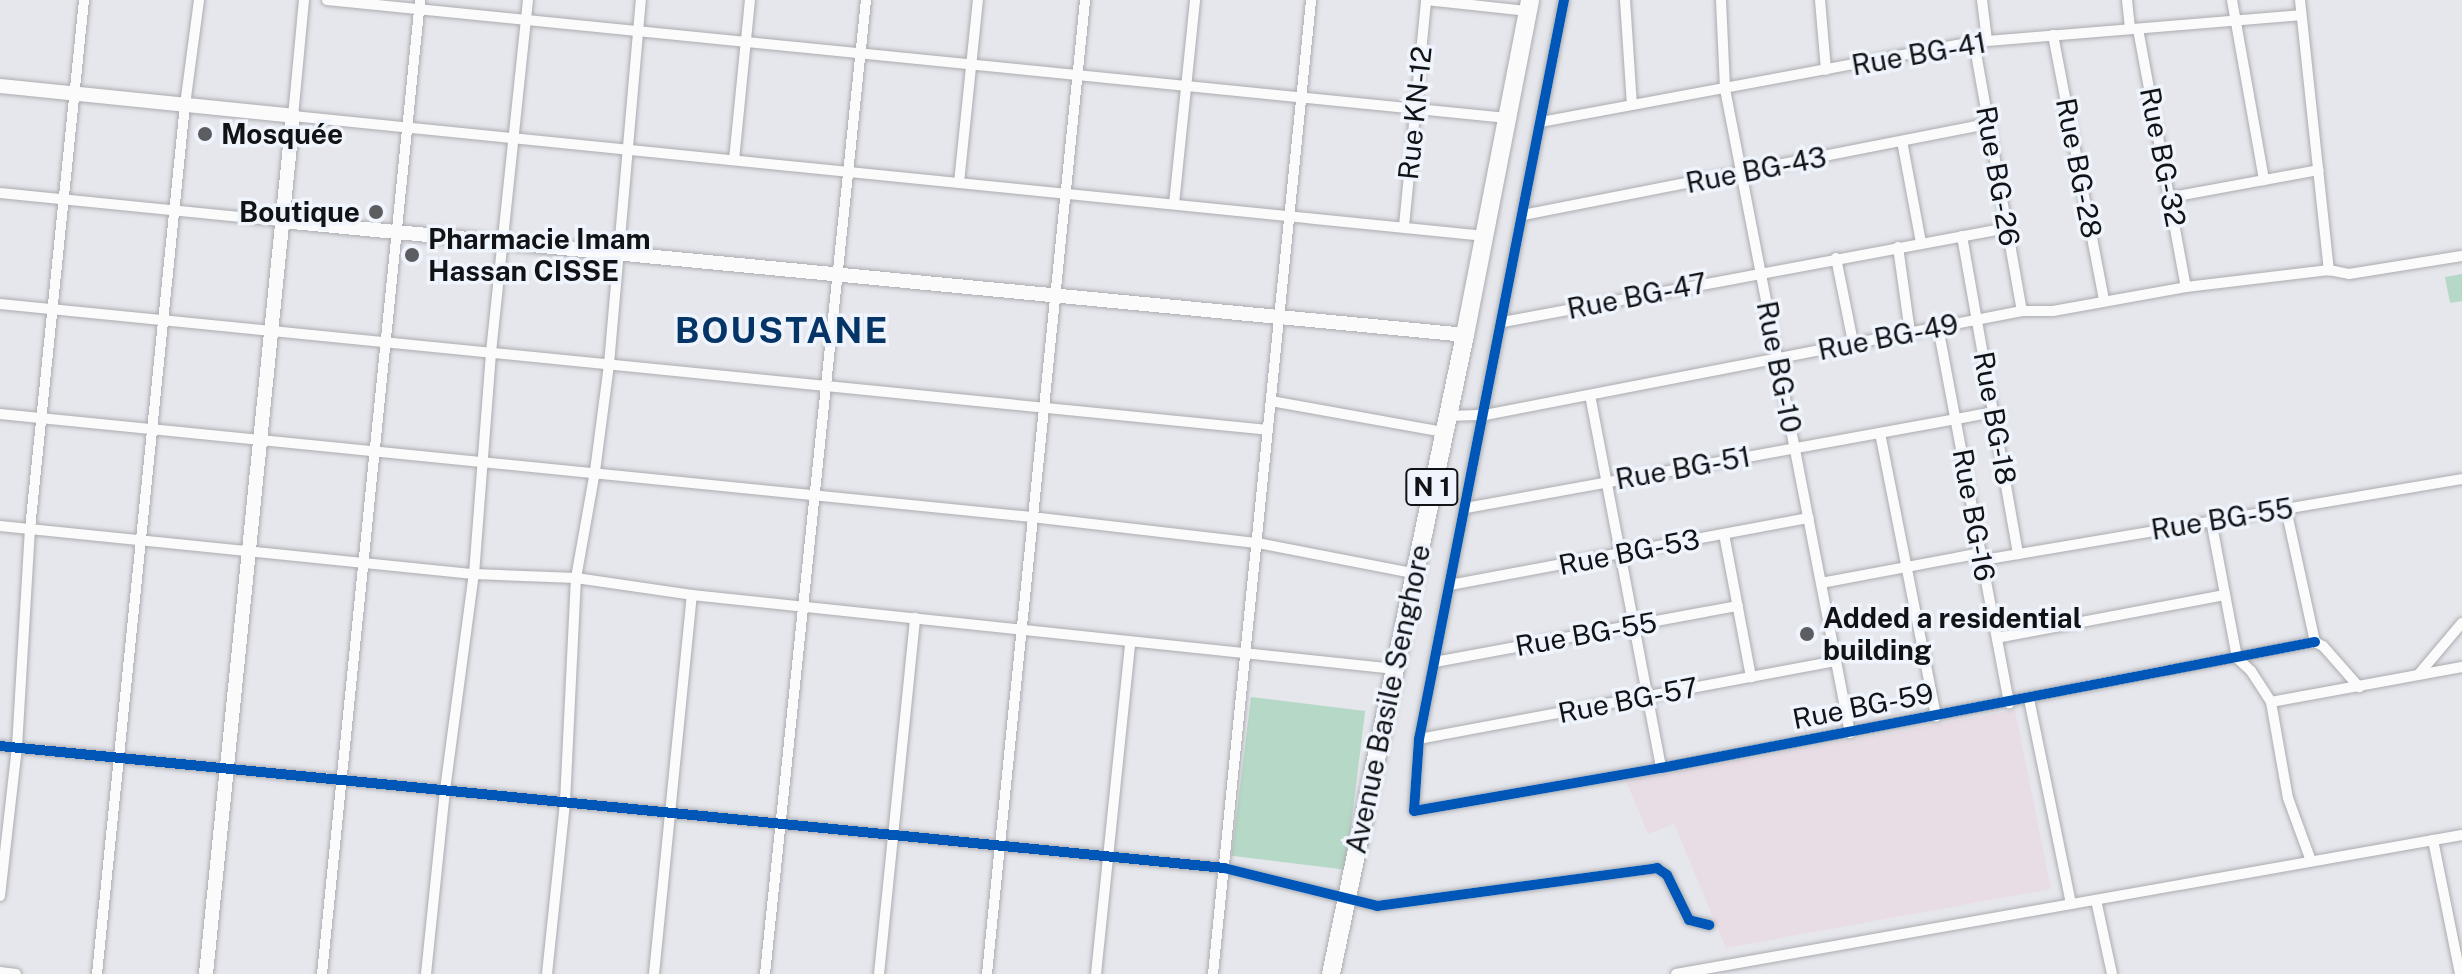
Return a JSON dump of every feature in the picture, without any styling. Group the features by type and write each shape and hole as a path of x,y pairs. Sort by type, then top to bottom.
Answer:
{"highway":[{"name":"Avenue Basile Senghore","path":"1331,974 1465,335 1529,5"}],"street":[{"path":"0,896 17,747 30,529 84,0"},
{"path":"97,974 174,210 199,0"},
{"path":"206,974 304,0"},
{"path":"327,0 419,5 638,32 1507,118"},
{"path":"426,974 445,790 474,574 491,352 528,0"},
{"path":"547,974 565,802 576,578 595,471 609,364 641,0"},
{"path":"734,160 750,0"},
{"path":"765,974 866,0"},
{"path":"959,183 978,0"},
{"path":"987,974 1085,0"},
{"path":"1174,204 1195,0"},
{"path":"1213,974 1311,0"},
{"path":"1426,0 1529,5"},
{"name":"Rue KN-12","path":"1404,226 1426,0"},
{"path":"1419,739 1564,0"},
{"path":"1625,0 1632,105"},
{"name":"Rue BG-10","path":"1721,0 1725,89 1850,733"},
{"path":"1820,0 1826,70"},
{"path":"1982,0 1987,41"},
{"name":"Rue BG-32","path":"2127,0 2172,197 2186,287"},
{"path":"2232,0 2264,180"},
{"path":"2300,0 2329,270"},
{"path":"322,974 372,450 419,5"},
{"name":"Rue BG-41","path":"1541,122 1974,42 2301,15"},
{"name":"Rue BG-28","path":"2053,35 2104,301"},
{"name":"Rue BG-26","path":"1974,42 2022,311"},
{"path":"0,86 1485,236"},
{"name":"Rue BG-43","path":"1523,215 1988,124"},
{"path":"1902,141 1921,243"},
{"path":"2172,197 2319,170"},
{"path":"0,193 1465,335"},
{"name":"Rue BG-47","path":"1503,322 2007,228"},
{"name":"Rue BG-18","path":"1962,236 2018,554"},
{"path":"1898,247 1910,332"},
{"name":"Rue BG-49","path":"1271,401 1446,424 2022,311 2053,311 2186,287 2329,270 2349,274 2462,256"},
{"path":"1836,258 1853,342"},
{"path":"0,304 1268,430"},
{"name":"Rue BG-16","path":"1938,327 2009,703"},
{"path":"1590,395 1661,768"},
{"name":"Rue BG-51","path":"1466,508 1994,412"},
{"path":"0,414 1032,517 1258,543 1413,573"},
{"path":"1880,433 1936,717"},
{"name":"Rue BG-55","path":"1821,583 1907,567 2018,554 2462,479"},
{"path":"2286,509 2315,642 2323,646 2359,687"},
{"name":"Rue BG-53","path":"1450,585 1809,518"},
{"path":"2211,520 2237,658 2251,671 2271,702 2288,798 2311,861"},
{"path":"0,526 474,574 576,578 692,595 1395,669"},
{"path":"1724,534 1751,677"},
{"path":"654,974 692,595"},
{"path":"1997,638 2225,595"},
{"name":"Rue BG-55","path":"1435,662 1738,606"},
{"path":"879,974 915,618"},
{"path":"2418,675 2462,623"},
{"name":"Rue BG-59","path":"1419,739 1412,807 1419,811 1936,717 2315,642"},
{"path":"1096,974 1130,643"},
{"name":"Rue BG-57","path":"1419,739 1836,661"},
{"path":"2271,702 2462,667"},
{"path":"2029,699 2071,904"},
{"path":"0,746 1224,868 1345,901 1377,906 1657,868 1667,875 1689,920 1709,925"},
{"path":"1676,974 2462,835"},
{"path":"2433,840 2460,974"},
{"path":"2096,900 2112,974"},
{"path":"0,972 16,974"}],"shaded area":[{"path":"2015,710 2051,889 1726,948 1674,824 1648,834 1626,781"}],"green space":[{"path":"2462,274 2462,301 2450,303 2445,277"},
{"path":"1251,697 1365,711 1346,870 1232,856"}],"cycle path":[{"path":"1564,0 1419,739 1414,811 1661,768 2315,642"},
{"path":"0,746 1224,868 1377,906 1657,868 1667,875 1689,920 1709,925"}],"place":[{"name":"Mosquée","path":"205,134"},
{"name":"Boutique","path":"376,212"},
{"name":"Pharmacie Imam Hassan CISSE","path":"412,255"},
{"name":"Added a residential building","path":"1807,634"}],"district":[{"name":"BOUSTANE","path":"782,331"}]}
